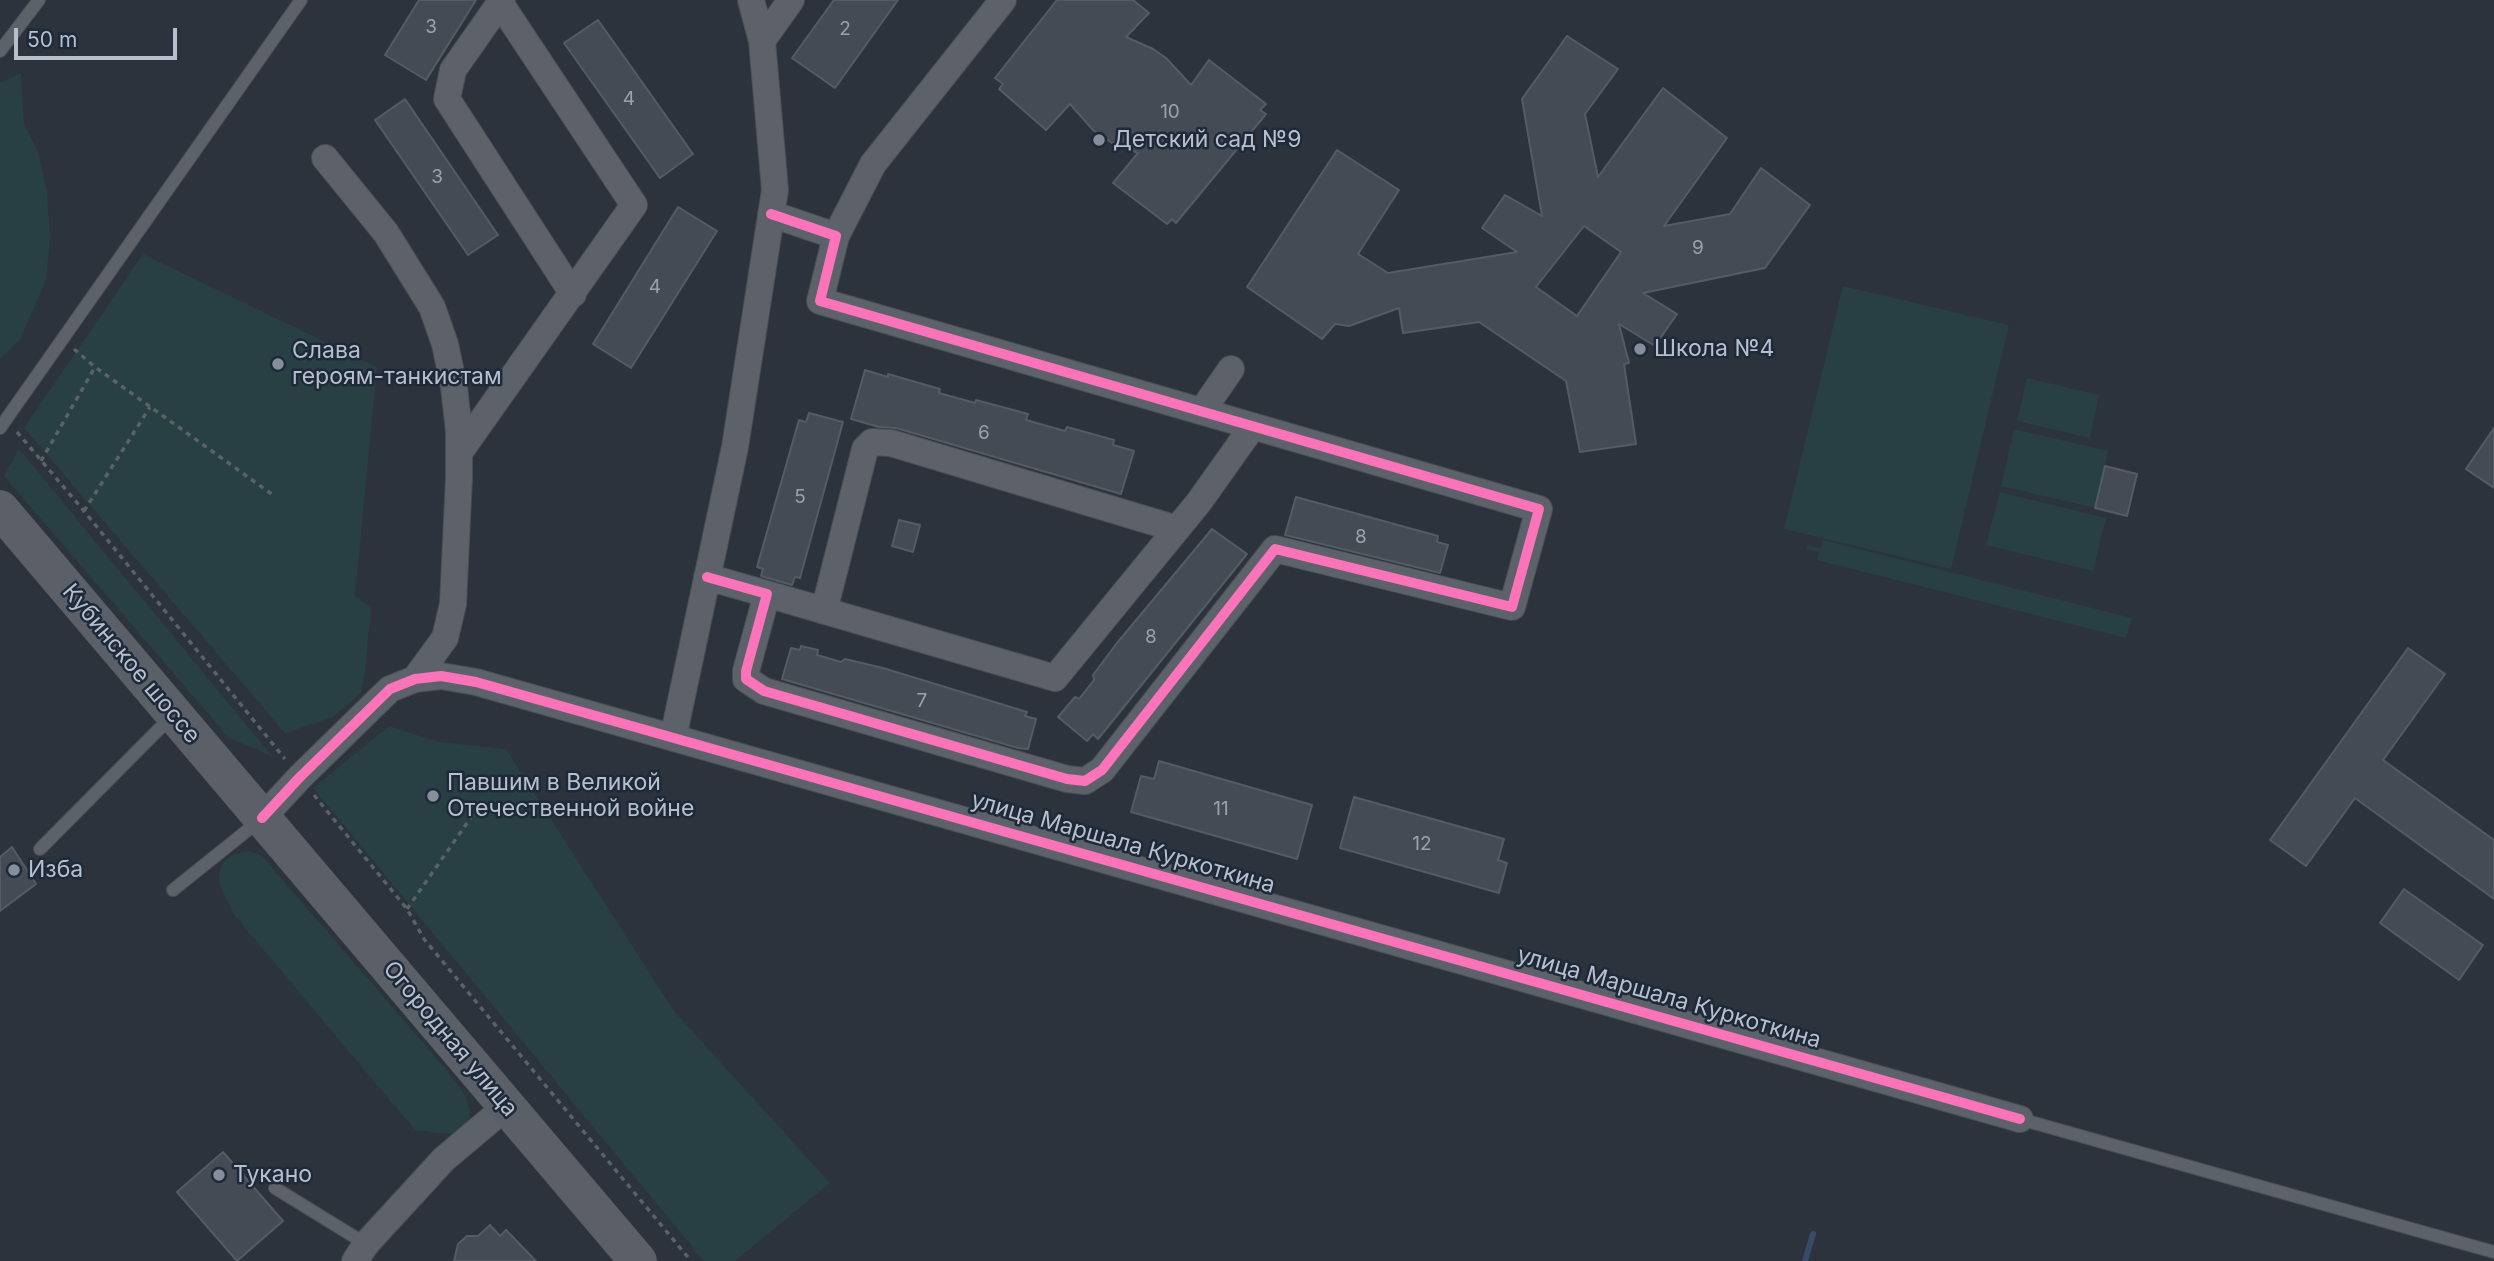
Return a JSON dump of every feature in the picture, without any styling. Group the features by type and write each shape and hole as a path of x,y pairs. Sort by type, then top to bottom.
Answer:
{"main road":[{"name":"Кубинское шоссе","path":"0,509 262,818"},
{"name":"Огородная улица","path":"262,818 638,1261"}],"street":[{"path":"673,738 735,447 775,190 762,41 751,0"},
{"path":"762,41 791,0"},
{"path":"767,594 746,671 746,679 764,691 1067,779 1085,781 1102,770 1275,549 1512,607 1539,509 820,301 836,236 873,164 1003,0"},
{"path":"459,453 573,294 634,205 501,1 453,70 447,99 573,294"},
{"path":"325,158 386,233 432,307 446,344 454,387 459,453 453,604 445,638 415,679"},
{"path":"771,214 836,236"},
{"path":"1202,411 1231,369"},
{"path":"707,577 1055,678 1199,502 1253,426"},
{"path":"824,611 865,449 872,442 891,443 1177,529"},
{"name":"улица Маршала Куркоткина","path":"262,818 390,689 415,679 441,676 476,682 2020,1119"},
{"path":"360,1253 443,1159 507,1106"}],"lane":[{"path":"0,51 38,0"},
{"path":"3,423 301,0"},
{"path":"40,849 173,714"},
{"path":"173,890 262,818"},
{"path":"2020,1119 2494,1252"},
{"path":"275,1188 360,1253"}],"path":[{"path":"62,339 95,367 272,495"},
{"path":"41,461 95,367"},
{"path":"84,511 150,407"},
{"path":"3,423 41,461 84,511 407,909 424,939 691,1261"},
{"path":"407,909 481,803"}],"green space":[{"path":"21,73 24,124 38,151 47,191 50,239 46,280 20,340 0,358 0,83"},
{"path":"143,254 377,367 355,596 371,607 365,672 361,693 333,717 285,733 24,428"},
{"path":"1843,286 2009,325 1951,569 1784,529"},
{"path":"2027,378 2099,395 2090,438 2017,421"},
{"path":"2014,429 2108,451 2095,508 2001,486"},
{"path":"19,449 272,756 229,738 4,476"},
{"path":"2000,492 2106,518 2093,571 1986,545"},
{"path":"1823,540 2132,618 2126,638 1817,560 1819,552 1806,549 1807,545 1820,548"},
{"path":"389,726 438,742 506,749 674,1011 830,1183 735,1261 704,1261 313,788"},
{"path":"249,851 262,856 450,1074 466,1097 470,1111 469,1121 456,1133 415,1130 235,916 220,886 219,873 223,862 234,854"}],"building":[{"path":"419,0 476,0 426,80 385,55"},
{"path":"834,0 898,0 835,88 792,58"},
{"path":"1057,0 1133,0 1149,13 1126,37 1166,58 1191,85 1209,60 1266,104 1260,110 1266,114 1176,223 1172,219 1167,224 1113,183 1138,153 1112,143 1093,130 1070,104 1046,130 999,89 1003,84 995,78"},
{"path":"598,20 693,154 660,178 564,43"},
{"path":"1567,36 1618,69 1585,114 1598,177 1663,88 1727,138 1664,226 1730,214 1761,168 1810,205 1765,268 1643,293 1677,314 1655,346 1619,324 1629,363 1624,364 1636,444 1580,452 1566,381 1479,322 1403,333 1399,308 1349,326 1335,324 1322,339 1247,287 1337,150 1399,190 1358,254 1388,273 1517,252 1482,228 1505,195 1542,216 1522,99","holes":["1584,226 1621,252 1577,316 1536,287"]},
{"path":"405,99 498,235 468,255 375,120"},
{"path":"678,207 717,231 631,368 593,344"},
{"path":"865,370 940,389 939,393 975,403 976,400 1028,414 1026,420 1065,431 1067,427 1114,440 1113,445 1134,451 1121,494 896,428 879,427 851,419"},
{"path":"809,413 843,422 800,578 795,577 792,585 761,576 763,569 757,567 799,420 806,422"},
{"path":"2494,428 2494,488 2466,469"},
{"path":"2105,466 2137,474 2127,516 2095,508"},
{"path":"1296,497 1438,536 1437,542 1448,545 1440,573 1285,535"},
{"path":"899,520 920,525 913,552 892,546"},
{"path":"1212,529 1247,554 1098,739 1093,734 1087,741 1058,717 1075,697 1079,699 1117,643"},
{"path":"801,646 818,650 817,655 841,662 845,659 883,668 1027,712 1025,716 1036,719 1028,749 782,679 791,648 800,650"},
{"path":"2408,648 2445,674 2383,760 2494,840 2494,899 2355,798 2306,866 2270,840"},
{"path":"1159,761 1312,805 1297,859 1131,812 1141,776 1154,779"},
{"path":"1354,797 1504,839 1498,860 1507,863 1499,893 1340,848"},
{"name":"Изба","path":"12,847 36,884 0,911 0,857"},
{"path":"2404,889 2483,945 2459,980 2380,923"},
{"path":"223,1152 283,1221 237,1261 177,1192"},
{"path":"490,1225 500,1236 506,1230 536,1261 454,1261 458,1244 467,1236 478,1236"}],"waterway":[{"path":"1805,1261 1813,1234"}],"cycle path":[{"path":"707,577 767,594 746,671 746,679 764,691 1067,779 1085,781 1102,770 1275,549 1512,607 1539,509 820,301 836,236 771,214"},
{"path":"262,818 390,689 415,679 441,676 476,682 2020,1119"}],"place":[{"name":"Детский сад №9","path":"1099,140"},
{"name":"Школа №4","path":"1640,349"},
{"name":"Слава героям-танкистам","path":"278,364"},
{"name":"Павшим в Великой Отечественной войне","path":"433,796"},
{"name":"Изба","path":"14,870"},
{"name":"Тукано","path":"219,1175"}]}
